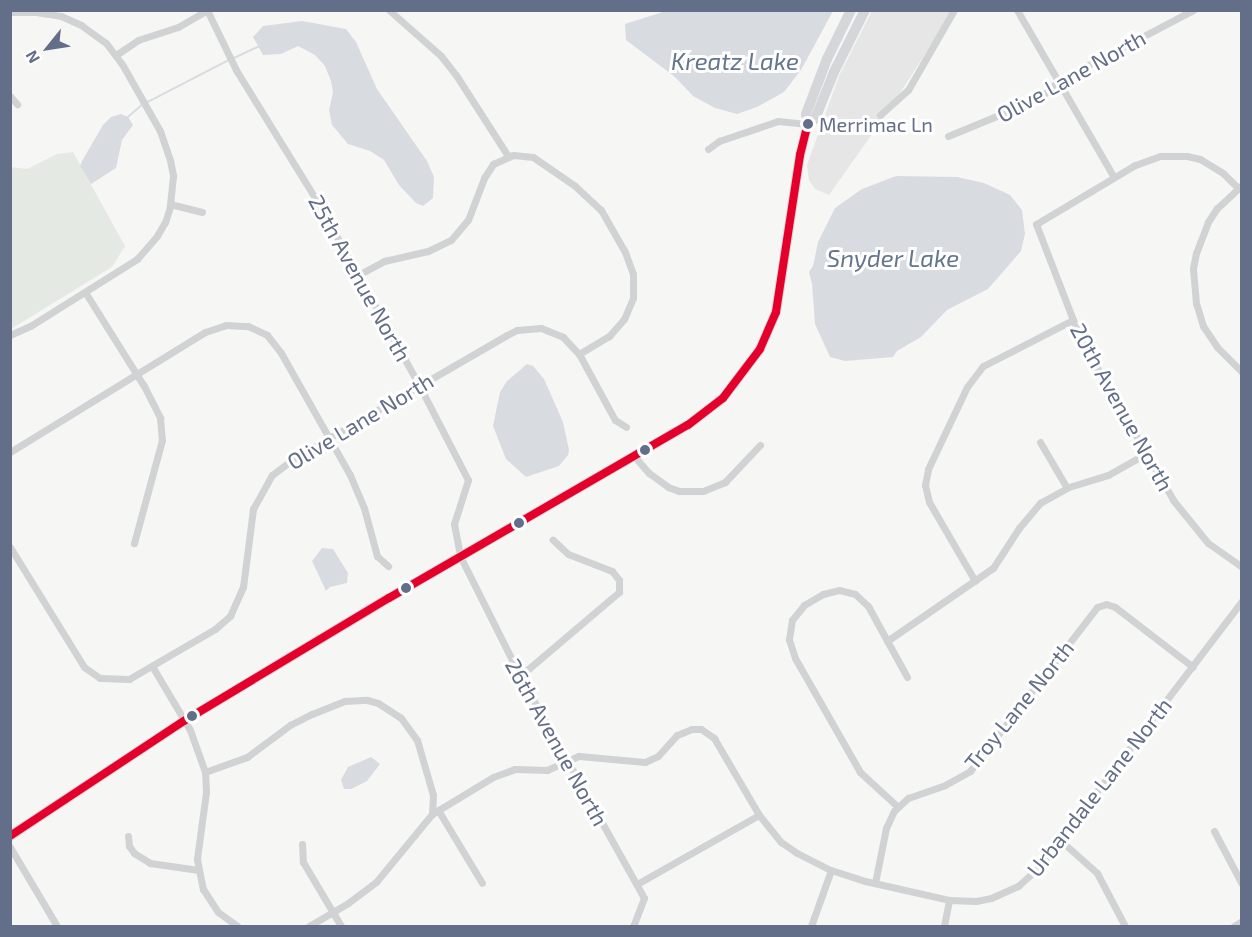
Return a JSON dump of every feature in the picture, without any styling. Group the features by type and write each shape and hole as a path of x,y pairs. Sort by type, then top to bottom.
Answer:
{"main road":[{"path":"10,836 184,721 708,411 735,385 760,349 776,312 796,183 808,124 806,114 815,88 851,10"},
{"path":"808,124 815,119 834,72 865,10"}],"street":[{"path":"389,10 432,48 456,75 508,156"},
{"path":"880,116 908,90 954,10"},
{"path":"1017,10 1114,177 1154,157 1187,156 1212,165 1240,186 1217,208 1201,237 1196,253 1193,286 1203,326 1217,347 1241,371"},
{"name":"Olive Lane North","path":"948,136 1040,98 1058,81 1193,10"},
{"path":"116,55 138,40 178,27 208,11"},
{"name":"25th Avenue North","path":"208,11 257,108 291,155 419,385 468,480 454,524 460,556"},
{"path":"10,12 62,14 94,33 116,55 166,146 173,176 170,204 165,222 148,248 124,268 10,335"},
{"path":"10,96 17,104"},
{"path":"708,149 719,141 778,122 808,124"},
{"path":"358,274 384,261 428,251 451,240 468,220 488,171 500,159 508,156 518,154 533,157 589,197 600,210 630,262 633,298 624,319 609,336 579,354"},
{"name":"20th Avenue North","path":"1114,177 1036,224 1080,338 1178,508 1195,530 1222,555 1242,567"},
{"path":"170,204 202,212"},
{"path":"85,292 156,408 162,429 159,450 135,543"},
{"path":"975,581 929,502 925,485 928,469 967,387 984,366 1073,320"},
{"path":"10,452 215,327 248,326 267,335 275,343 358,491 377,556 388,566"},
{"name":"Olive Lane North","path":"10,547 78,659 91,674 110,680 129,679 215,629 230,616 240,597 253,509 258,496 282,466 507,335 523,329 541,328 552,331 572,345 615,420 626,427"},
{"path":"1041,442 1067,488"},
{"path":"634,456 649,474 668,487 691,492 703,491 724,482 760,445"},
{"path":"887,641 993,568 1019,528 1040,503 1067,488 1108,475 1146,453"},
{"path":"519,676 619,592 619,580 612,571 568,554 553,540"},
{"name":"26th Avenue North","path":"460,556 519,676 644,898 633,927"},
{"path":"875,883 886,828 898,807 860,772 795,658 789,639 792,620 812,599 831,590 848,591 862,598 907,677"},
{"name":"Urbandale Lane North","path":"567,761 579,756 645,762 658,756 677,735 700,729 708,733 719,744 759,815 781,842 831,870 949,900 976,901 1012,890 1030,877 1242,601"},
{"name":"Troy Lane North","path":"898,807 917,793 945,785 970,771 1071,640 1102,605 1111,604 1193,667"},
{"path":"152,666 184,721 205,772 207,781 198,870 209,901 218,912 237,927"},
{"path":"205,772 247,757 290,725 312,714 345,701 367,700 395,714 417,740 433,795 435,812 482,883"},
{"path":"309,927 376,882 435,812 505,772 547,771 567,761"},
{"path":"637,884 759,815"},
{"path":"1214,831 1242,884"},
{"path":"128,836 129,846 134,853 150,863 198,870"},
{"path":"1060,840 1097,873 1125,927"},
{"path":"302,844 303,862 341,927"},
{"path":"10,847 57,927"},
{"path":"811,927 831,870"},
{"path":"944,927 949,900"},
{"path":"1234,927 1242,921"}],"shaded area":[{"path":"872,11 953,11 889,110 829,195 815,189 809,180 807,165 839,76"},
{"path":"73,152 125,246 112,267 11,329 11,167 27,169 57,154"}],"water":[{"name":"Kreatz Lake","path":"666,11 833,11 801,70 784,92 757,107 737,114 715,108 693,96 675,77 626,40 625,24"},
{"path":"302,21 346,29 356,42 377,89 427,161 434,177 433,198 423,206 416,203 399,185 384,160 370,151 348,144 332,125 329,110 333,92 331,81 325,66 315,55 298,46 281,54 263,55 253,37 263,26"},
{"path":"121,114 128,117 133,125 122,140 116,168 91,184 80,166 82,161 103,125 111,117"},
{"name":"Snyder Lake","path":"896,176 957,177 984,183 1010,195 1022,210 1025,234 1021,251 988,289 947,310 921,337 897,351 893,357 845,361 830,357 815,324 809,272 813,266 818,242 835,208 862,189"},
{"path":"527,364 533,366 544,379 563,422 569,450 568,455 559,466 526,477 506,459 493,426 500,392 507,381"},
{"path":"322,548 333,549 348,573 347,583 330,587 326,591 312,561"},
{"path":"371,757 380,764 367,781 351,789 344,789 341,780 348,767"}],"waterway":[{"path":"234,58 260,46"},
{"path":"146,103 227,61"},
{"path":"128,117 142,105"}],"transit line":[{"path":"10,836 184,721 389,598 688,425 723,398 760,349 776,312 800,155 808,124"}],"place":[{"name":"Merrimac Ln","path":"808,124"}]}
